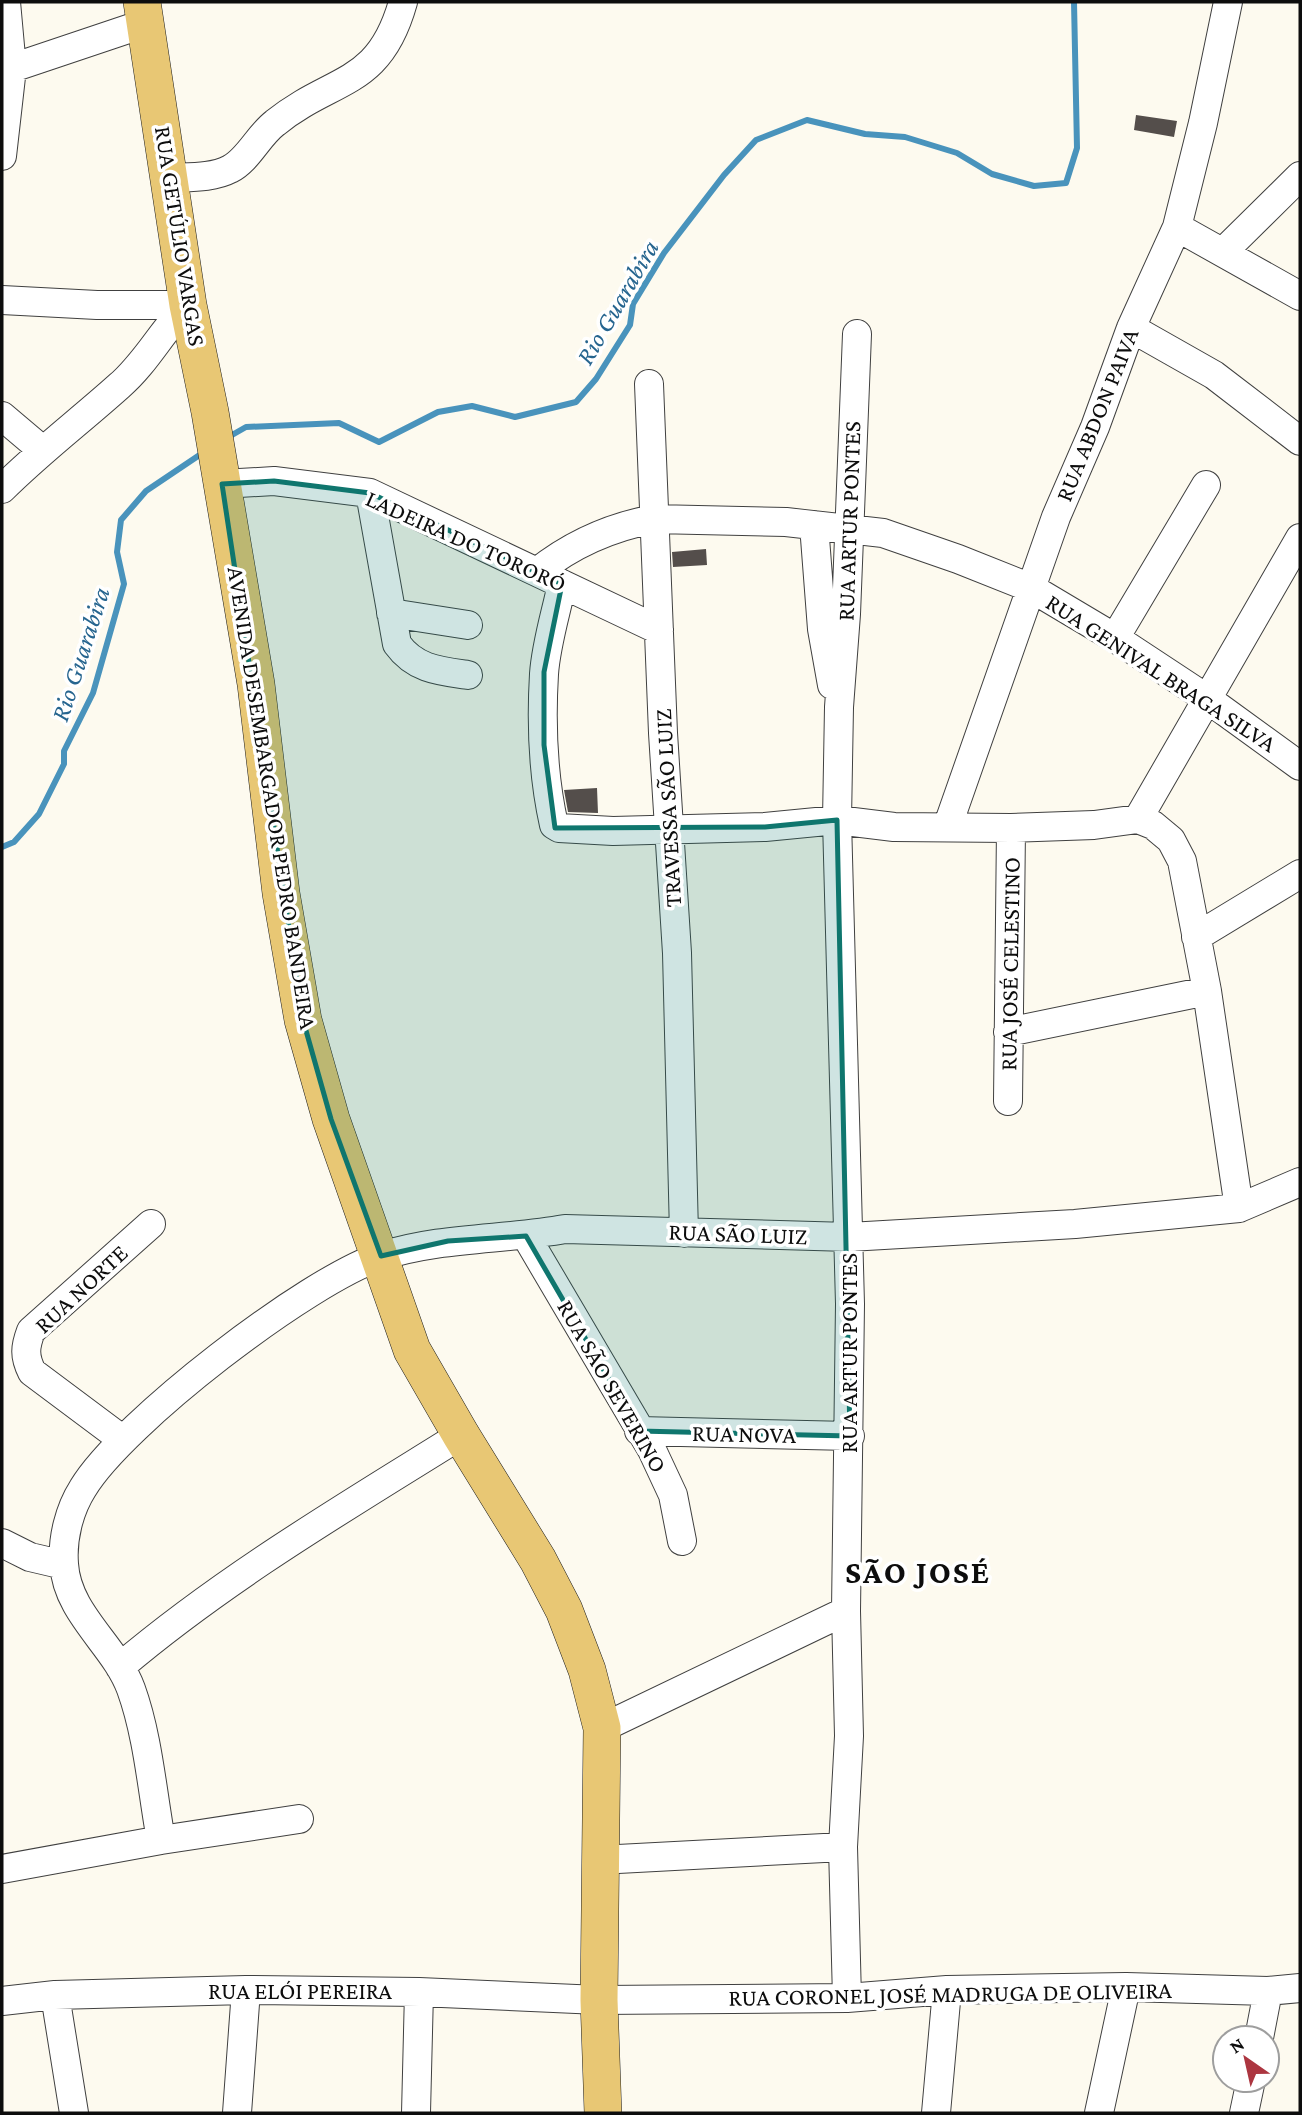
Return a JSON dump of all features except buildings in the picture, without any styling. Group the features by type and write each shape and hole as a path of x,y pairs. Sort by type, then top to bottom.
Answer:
{"main road":[{"name":"RUA GETÚLIO VARGAS","path":"144,12 188,305 211,412 221,477"},
{"name":"AVENIDA DESEMBARGADOR PEDRO BANDEIRA","path":"221,477 256,684 281,893 303,1020 331,1119 412,1350 538,1560 564,1610 587,1670 602,1728 599,2000 603,2113"}],"street":[{"path":"2,156 12,68 6,2"},
{"path":"171,178 210,175 230,169 273,124 363,70 378,57 390,40 402,2"},
{"name":"RUA ABDON PAIVA","path":"948,825 1031,588 1131,328 1177,227 1203,123 1228,2"},
{"path":"12,68 144,12"},
{"path":"1223,252 1300,176"},
{"path":"1177,227 1300,296"},
{"path":"2,300 97,305 188,305"},
{"path":"2,489 41,449 120,386 144,361 167,325 188,305"},
{"path":"1131,328 1214,375 1297,430"},
{"name":"RUA ARTUR PONTES","path":"847,1998 843,1847 849,1736 846,1611 850,1436 849,1237 837,820 839,707 846,614 857,334"},
{"name":"TRAVESSA SÃO LUIZ","path":"649,384 677,953 684,1233"},
{"path":"2,416 41,449"},
{"name":"LADEIRA DO TORORÓ","path":"221,477 370,493 659,629"},
{"path":"1115,638 1206,485"},
{"path":"370,493 397,644 409,658 423,667 468,675"},
{"name":"RUA GENIVAL BRAGA SILVA","path":"550,578 580,542 633,523 654,519 814,525 883,533 1031,588 1115,638 1209,700 1300,766"},
{"name":"RUA ARTUR PONTES","path":"814,525 822,629 839,707"},
{"path":"1138,819 1300,538"},
{"path":"550,578 544,672 544,745 548,802 554,824 558,828 587,830 765,827 837,820 894,827 948,825 1011,828 1094,825 1138,819 1163,831 1180,853 1206,991 1239,1208"},
{"path":"391,613 468,625"},
{"name":"RUA JOSÉ CELESTINO","path":"1008,1101 1011,828"},
{"path":"1196,937 1300,874"},
{"path":"1008,1032 1206,991"},
{"name":"RUA SÃO LUIZ","path":"161,1840 131,1687 71,1595 64,1565 67,1523 83,1488 123,1440 173,1395 315,1289 381,1256 449,1241 526,1236 565,1229 849,1237 1129,1220 1239,1208 1300,1182"},
{"name":"RUA NORTE","path":"123,1440 32,1372 13,1345 151,1224"},
{"name":"RUA SÃO SEVERINO","path":"526,1236 652,1450 673,1495 682,1541"},
{"name":"RUA NOVA","path":"639,1431 850,1436"},
{"path":"120,1667 172,1623 227,1584 461,1435"},
{"path":"2,1543 30,1557 64,1565"},
{"path":"602,1728 846,1611"},
{"path":"2,1869 161,1840 299,1819"},
{"path":"599,1860 843,1847"},
{"path":"1098,2113 1126,1987"},
{"name":"RUA CORONEL JOSÉ MADRUGA DE OLIVEIRA","path":"599,2000 847,1998 947,1990 1126,1987 1268,1991 1300,1988"},
{"path":"237,2113 246,1990"},
{"name":"RUA ELÓI PEREIRA","path":"2,2001 55,1995 246,1990 419,1992 599,2000"},
{"path":"936,2113 947,1990"},
{"path":"1262,2024 1268,1991"},
{"path":"416,2113 419,1992"},
{"path":"55,1995 74,2113"},
{"path":"1244,2113 1248,2094"}],"highlighted area":[{"path":"274,481 370,493 562,584 544,672 544,745 555,828 765,827 837,820 850,1436 639,1431 526,1236 448,1241 381,1256 331,1119 303,1020 222,484"}],"waterway":[{"name":"Rio Guarabira","path":"225,439 246,427 339,423 379,442 438,412 472,406 515,417 576,402 596,379 630,325 633,304 664,253 724,175 756,140 807,120 865,134 905,137 957,153 992,174 1034,186 1066,183 1077,148 1074,2"},
{"name":"Rio Guarabira","path":"2,847 14,842 39,814 64,764 64,751 93,693 124,584 117,552 121,520 146,491 204,452"}],"district":[{"name":"SÃO JOSÉ","path":"918,1572"}]}
